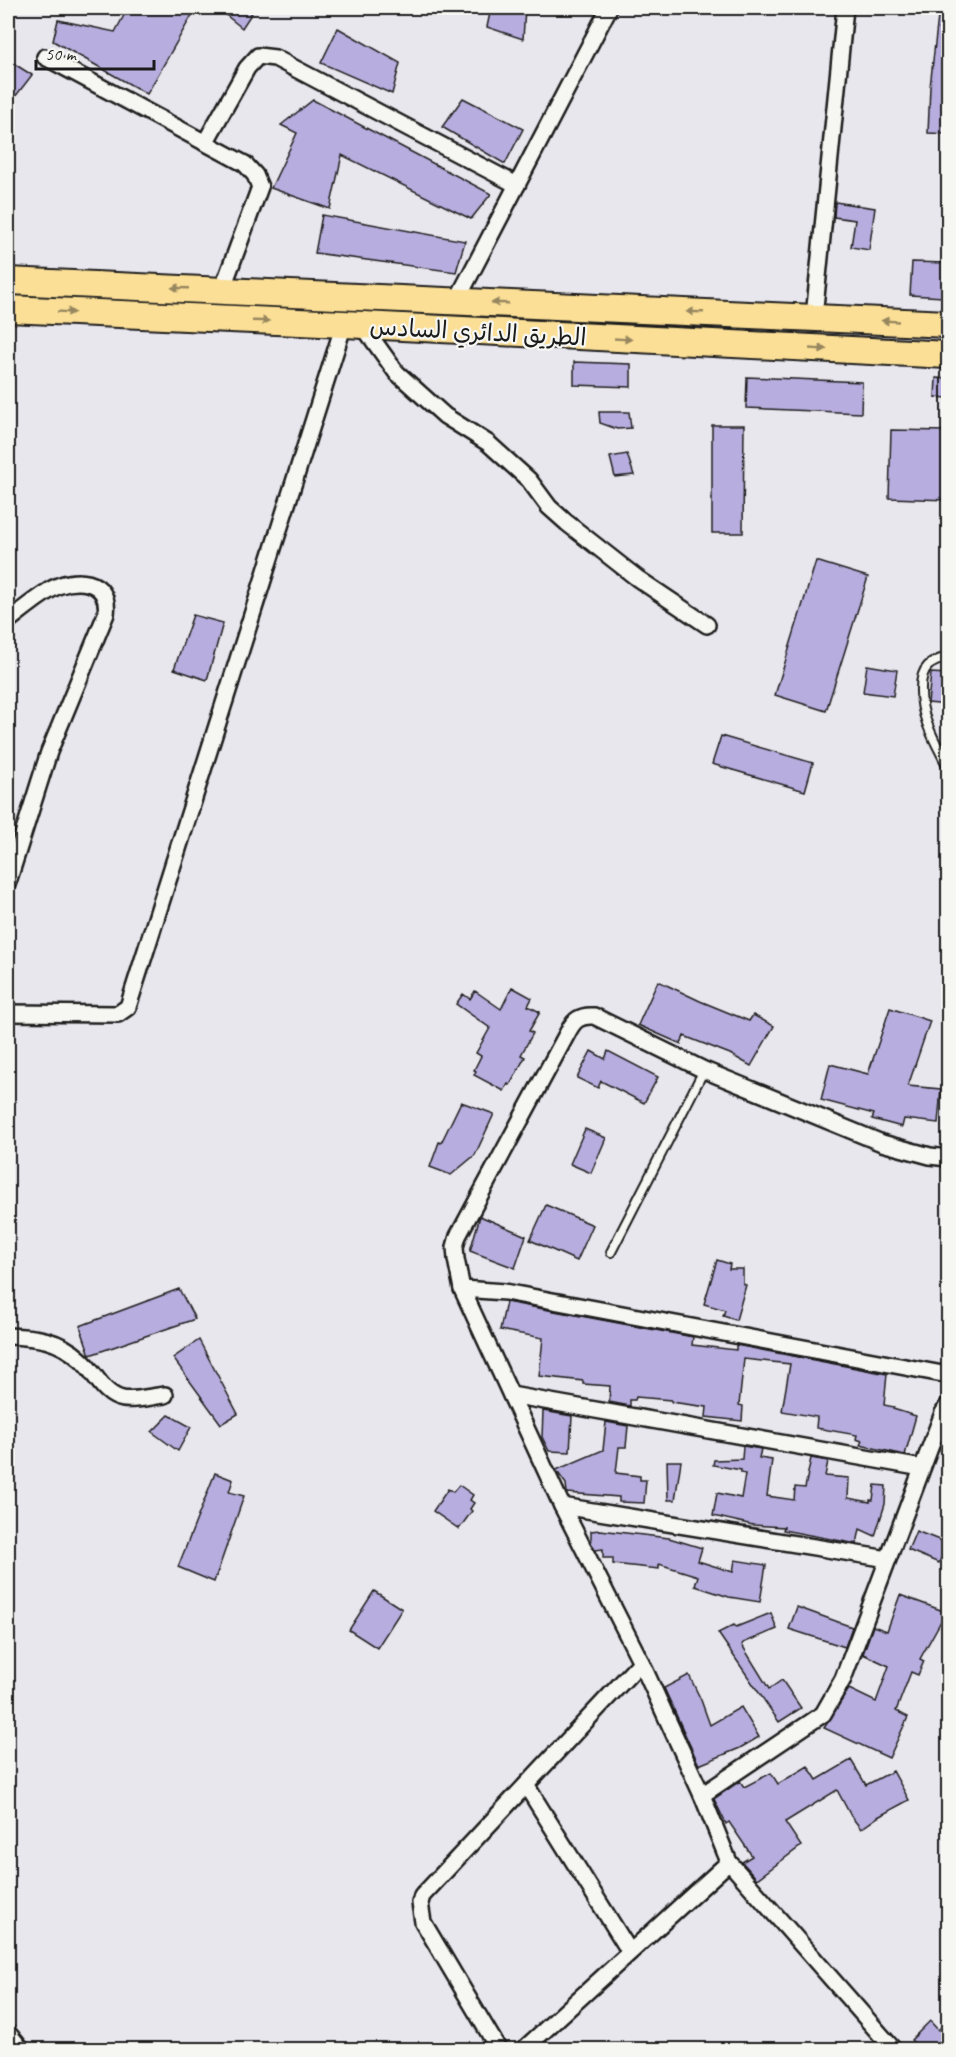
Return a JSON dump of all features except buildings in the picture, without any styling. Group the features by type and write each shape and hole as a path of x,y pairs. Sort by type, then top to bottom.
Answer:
{"highway":[{"name":"الطريق الدائري السادس","path":"8,281 948,324"},
{"name":"الطريق الدائري السادس","path":"8,309 948,355"}],"street":[{"path":"456,302 609,8"},
{"path":"814,317 845,8"},
{"path":"205,143 247,68 258,56 266,56 275,58 516,185"},
{"path":"45,57 245,164 255,175 260,186 222,290"},
{"path":"8,1013 118,1014 128,1007 354,325 396,372 445,416 488,443 529,480 549,507 567,523 637,578 707,626"},
{"path":"8,621 50,590 69,584 88,583 97,586 104,595 107,607 50,752 8,882"},
{"path":"894,2049 729,1862 702,1795 641,1662 562,1506 462,1289 455,1247 458,1236 567,1032 579,1017 585,1015 594,1016 704,1070 882,1143 930,1156 948,1158"},
{"path":"462,1289 505,1292 948,1375"},
{"path":"8,1336 54,1341 81,1359 108,1392 123,1399 165,1395"},
{"path":"511,1395 922,1468"},
{"path":"702,1795 823,1714 843,1679 943,1413 948,1405"},
{"path":"562,1506 888,1559"},
{"path":"499,2049 423,1922 420,1903 422,1896 641,1662"},
{"path":"526,1785 630,1952"},
{"path":"523,2049 729,1862"},
{"path":"8,2033 22,2049"}],"lane":[{"path":"948,656 929,665 921,680 921,704 926,723 948,767"},
{"path":"611,1252 704,1070"}]}
